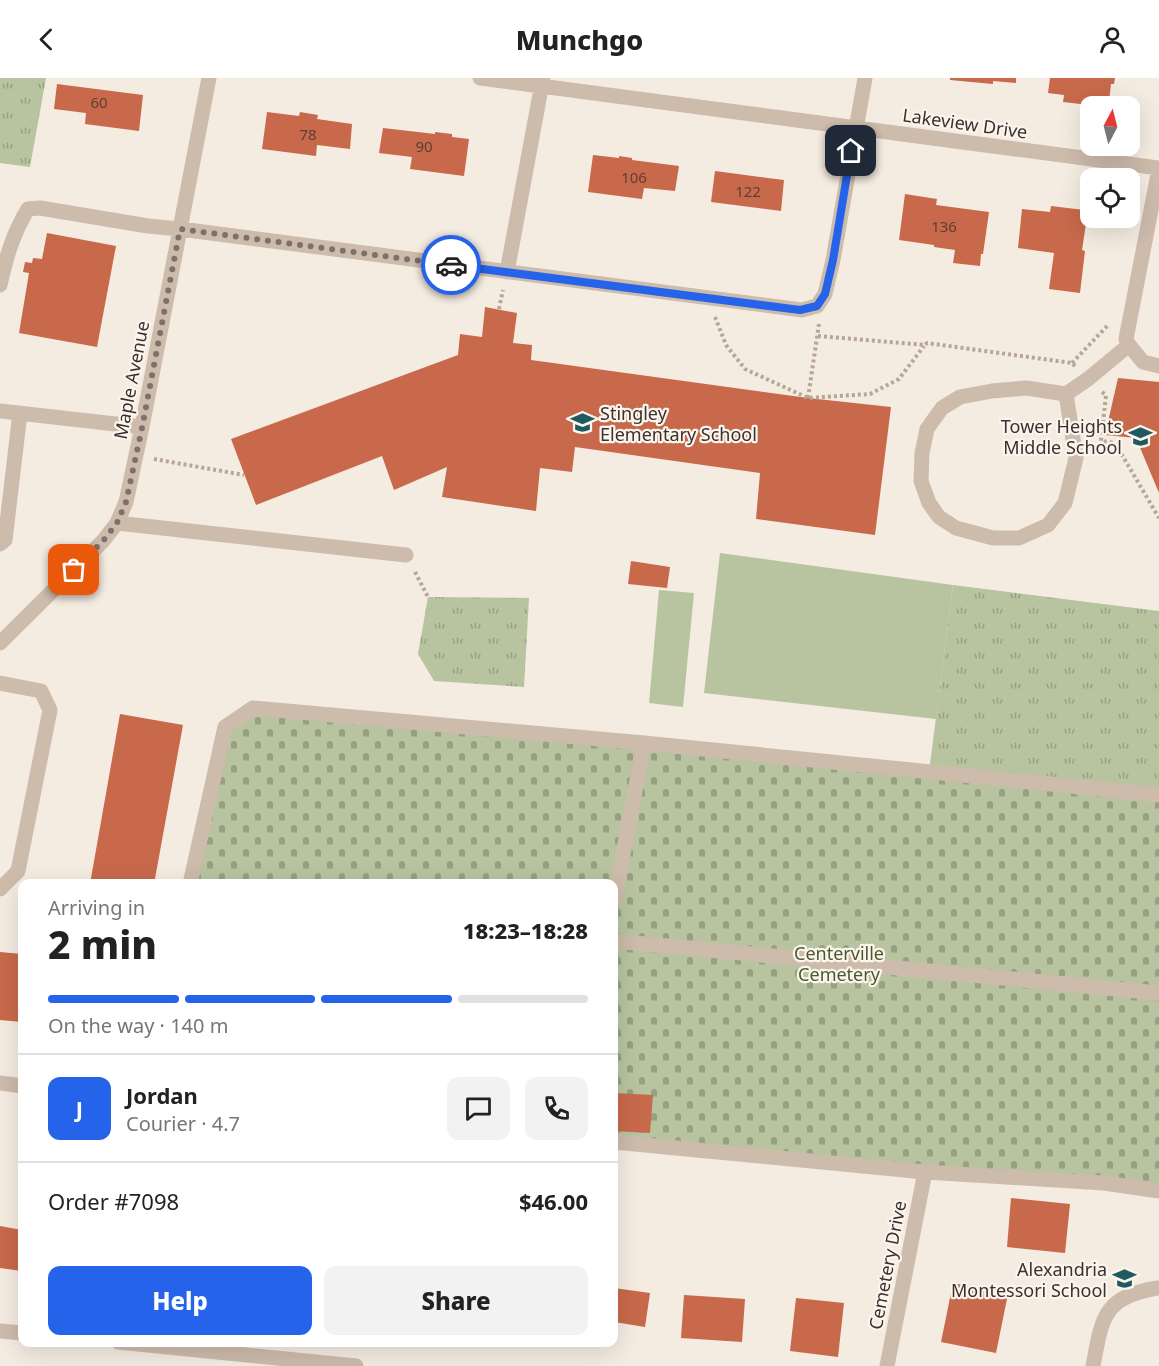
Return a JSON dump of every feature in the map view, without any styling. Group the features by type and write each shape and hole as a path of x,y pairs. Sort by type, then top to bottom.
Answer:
{"street":[{"name":"Maple Avenue","path":"0,643 103,541 117,523 126,502 209,78"},
{"name":"Lakeview Drive","path":"480,78 542,82 855,128 1159,169"},
{"path":"0,285 13,237 28,209 40,208 136,224 802,310 817,306 825,294 833,260 864,78"},
{"path":"507,272 542,82"},
{"path":"1159,169 1126,339 1143,362 1159,366"},
{"path":"1066,394 1076,458 1065,503 1048,525 1019,538 993,538 956,528 939,517 929,503 921,482 922,453 927,429 942,408 960,397 992,391 1026,388 1066,394 1129,345"},
{"path":"0,411 142,428"},
{"path":"0,544 5,540 20,413"},
{"path":"117,523 406,555"},
{"path":"0,683 41,691 50,710 18,871 0,889"},
{"path":"191,879 225,727 253,708 644,743 1159,795"},
{"path":"618,881 644,743"},
{"path":"618,941 1159,993"},
{"path":"0,1083 18,1085"},
{"path":"618,1142 925,1172 1104,1184 1159,1191"},
{"name":"Cemetery Drive","path":"887,1366 925,1172"},
{"path":"1093,1366 1100,1327 1112,1307 1131,1294 1157,1288"},
{"path":"0,1331 18,1333"},
{"path":"168,1347 356,1366"}],"path":[{"path":"808,398 825,294"},
{"path":"1072,363 1103,329 1134,301"},
{"path":"725,315 713,313 726,345 745,369 808,398 870,394 898,379 925,345"},
{"path":"136,456 244,475"},
{"path":"406,555 428,597"}],"green space":[{"path":"0,78 46,78 30,167 0,163"},
{"path":"720,553 953,585 936,719 704,693"},
{"path":"953,585 1159,611 1159,795 929,772"},
{"path":"659,590 694,593 683,707 649,703"},
{"path":"428,597 529,598 524,687 434,681 418,654"},
{"name":"Centerville Cemetery","path":"253,708 1159,795 1159,1191 618,1142 618,879 191,879 225,727"}],"building":[{"path":"950,78 1016,78 1016,83 993,81 993,84 950,80"},
{"path":"1050,78 1115,78 1114,84 1111,84 1110,96 1080,96 1080,104 1063,102 1064,95 1048,93"},
{"path":"57,84 143,95 139,131 85,124 86,113 54,109"},
{"path":"267,112 299,116 300,112 318,115 317,119 352,124 350,149 317,145 316,156 262,149"},
{"path":"383,128 452,134 452,137 469,139 464,176 410,169 412,157 379,153"},
{"path":"593,155 619,158 619,156 632,158 632,160 679,166 675,191 644,188 642,199 588,192"},
{"path":"715,171 784,180 781,211 711,202"},
{"path":"905,194 937,199 936,205 989,212 980,266 953,263 955,250 899,240"},
{"path":"1051,206 1080,210 1080,228 1085,228 1080,293 1049,289 1054,253 1018,248 1022,209 1050,212"},
{"path":"47,233 116,246 97,347 19,333 29,273 23,272 25,262 32,263 33,258 42,259"},
{"name":"Stingley Elementary School","path":"485,307 517,313 513,343 532,345 531,360 808,398 891,407 875,535 756,519 760,473 575,447 572,472 540,468 536,511 442,497 447,467 394,490 382,456 256,505 231,439 458,355 460,334 482,337"},
{"name":"Tower Heights Middle School","path":"1118,378 1159,382 1159,493 1136,438 1105,435"},
{"path":"631,561 670,567 667,588 628,584"},
{"path":"120,714 183,725 155,879 91,879"},
{"path":"0,952 18,954 18,1022 0,1020"},
{"path":"618,1093 653,1095 650,1133 618,1131"},
{"path":"1011,1198 1070,1204 1065,1253 1007,1247"},
{"path":"0,1226 18,1229 18,1270 0,1268"},
{"path":"953,1283 1008,1294 996,1353 941,1342"},
{"path":"618,1289 650,1293 645,1327 618,1323"},
{"path":"684,1295 745,1299 742,1342 681,1338"},
{"path":"796,1298 844,1303 838,1357 790,1351"}],"way so far":[{"path":"74,570 103,541 117,523 126,502 180,229 451,265"}],"place":[{"name":"Stingley Elementary School","path":"582,423"},
{"name":"Tower Heights Middle School","path":"1140,436"},
{"name":"Alexandria Montessori School","path":"1125,1279"}],"route":[{"path":"451,265 800,310 817,306 825,294 833,260 851,151"}]}
